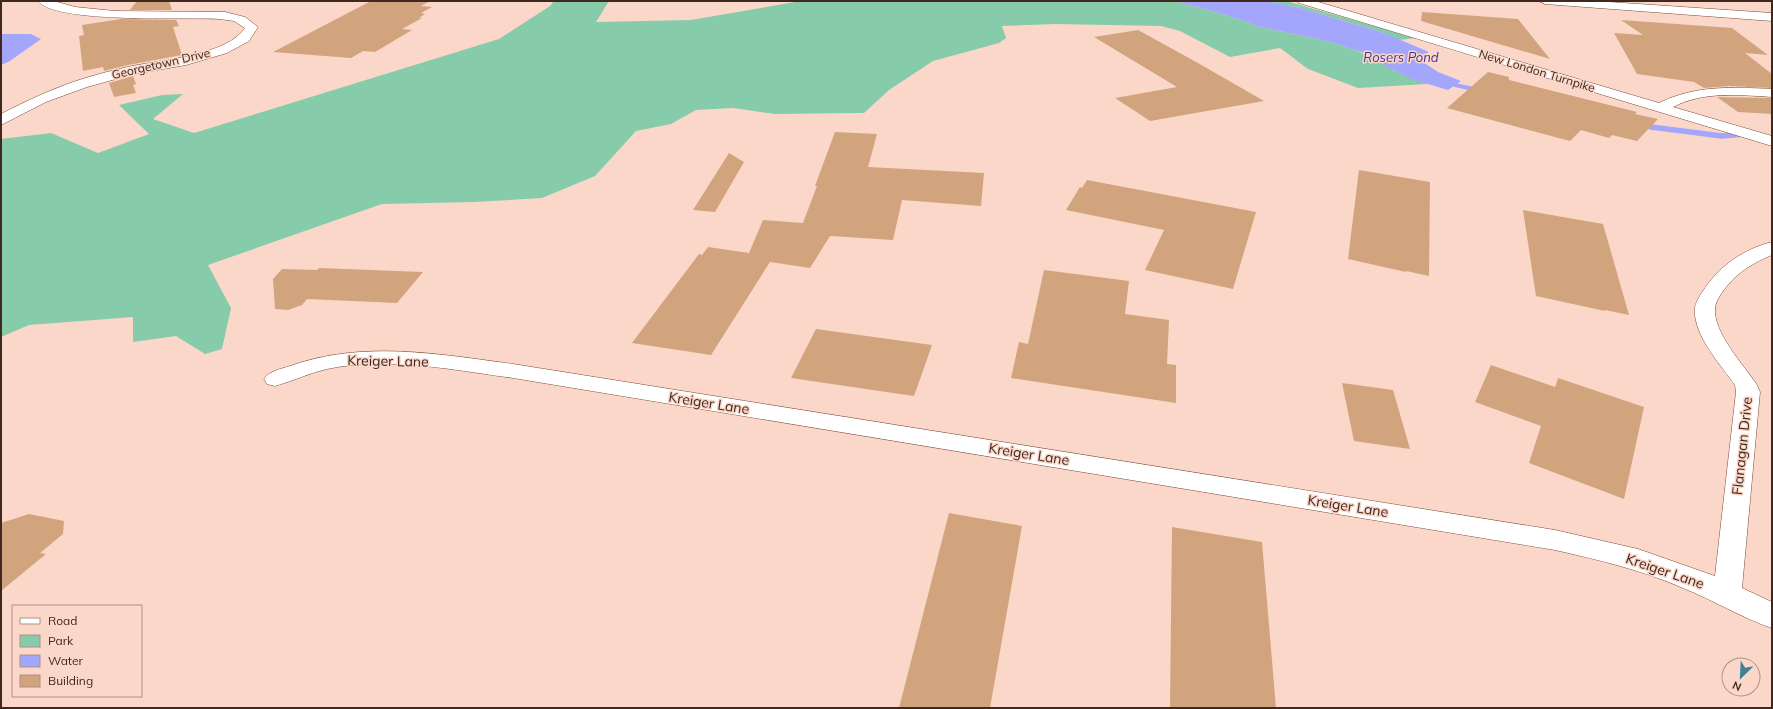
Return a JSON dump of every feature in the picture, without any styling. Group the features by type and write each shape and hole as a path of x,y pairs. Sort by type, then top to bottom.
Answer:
{"street":[{"name":"Georgetown Drive","path":"1,120 42,99 82,84 133,70 186,61 222,50 245,38 252,27 237,18 204,15 119,14 79,10 50,4 44,1"},
{"name":"New London Turnpike","path":"1303,1 1327,4 1660,108 1772,141"},
{"path":"1545,1 1772,17"},
{"path":"1660,108 1678,98 1697,94 1732,92 1772,93"},
{"name":"Flanagan Drive","path":"1727,594 1748,392 1746,384 1715,340 1705,314 1705,306 1709,298 1729,271 1742,261 1772,248"},
{"name":"Kreiger Lane","path":"275,379 328,362 373,358 427,361 513,371 1510,532 1599,550 1664,569 1727,594 1772,616"}],"green space":[{"path":"554,1 609,1 596,22 691,20 801,1 1176,1 1242,20 1256,26 1327,41 1355,50 1379,61 1395,71 1427,84 1358,88 1308,69 1280,48 1230,57 1180,31 1161,26 1055,24 1002,26 1006,38 999,43 933,61 889,90 864,113 775,114 733,108 696,110 671,124 636,131 595,176 542,198 474,202 382,204 208,265 231,308 222,349 205,354 176,336 133,342 133,317 29,325 1,337 1,139 51,133 98,153 149,134 119,105 162,95 183,94 153,119 194,133 499,39 550,6"},
{"path":"1267,1 1286,1 1416,38 1399,40 1384,33 1300,8"}],"water":[{"name":"Rosers Pond","path":"1176,1 1267,1 1300,8 1384,33 1429,52 1417,58 1438,72 1461,81 1448,90 1414,80 1387,67 1367,54 1355,50 1327,41 1256,26 1242,20"},
{"path":"1,34 31,34 41,39 10,61 1,65"}],"building":[{"path":"137,1 169,1 172,10 130,10"},
{"path":"371,1 430,1 421,6 432,7 421,13 425,14 419,18 422,18 402,29 412,30 375,52 363,51 351,58 273,52"},
{"path":"1422,12 1518,19 1550,59 1421,21"},
{"path":"121,19 176,20 179,26 173,27 182,55 104,71 103,67 83,71 79,36 84,35 82,25"},
{"path":"1621,20 1732,28 1768,55 1745,53 1772,74 1772,88 1729,86 1704,88 1694,82 1637,74 1614,33 1643,35"},
{"path":"1138,30 1264,101 1150,121 1115,98 1177,87 1094,37"},
{"path":"1488,72 1509,77 1509,80 1637,112 1635,114 1658,119 1637,141 1612,135 1609,138 1581,130 1570,141 1447,108"},
{"path":"133,76 136,84 133,85 136,93 114,97 109,83"},
{"path":"1717,97 1772,98 1772,114 1738,112"},
{"path":"835,132 877,134 868,167 984,173 981,206 902,200 893,240 830,236 810,268 770,262 711,355 632,343 699,254 702,255 708,247 749,253 763,220 803,223"},
{"path":"729,153 744,162 715,212 693,210"},
{"path":"1359,170 1430,182 1429,276 1348,259"},
{"path":"1087,180 1256,212 1233,289 1145,270 1164,230 1066,210 1080,187 1082,188"},
{"path":"1523,210 1603,224 1629,315 1536,296"},
{"path":"319,268 423,272 397,303 307,299 302,305 288,310 275,309 273,279 282,269 317,270"},
{"path":"1044,270 1129,281 1125,314 1169,320 1167,364 1176,365 1176,403 1011,378 1019,342 1028,344"},
{"path":"816,329 932,345 914,396 791,378"},
{"path":"1491,365 1555,387 1558,378 1644,407 1624,499 1529,463 1541,426 1475,402"},
{"path":"1342,383 1393,390 1410,449 1354,441"},
{"path":"949,513 1022,526 990,708 899,708"},
{"path":"29,514 64,521 63,534 40,553 46,554 1,591 1,523"},
{"path":"1172,527 1262,542 1276,708 1170,708"}],"waterway":[{"path":"1455,85 1478,90"},
{"path":"1651,127 1722,136 1744,134"}]}
